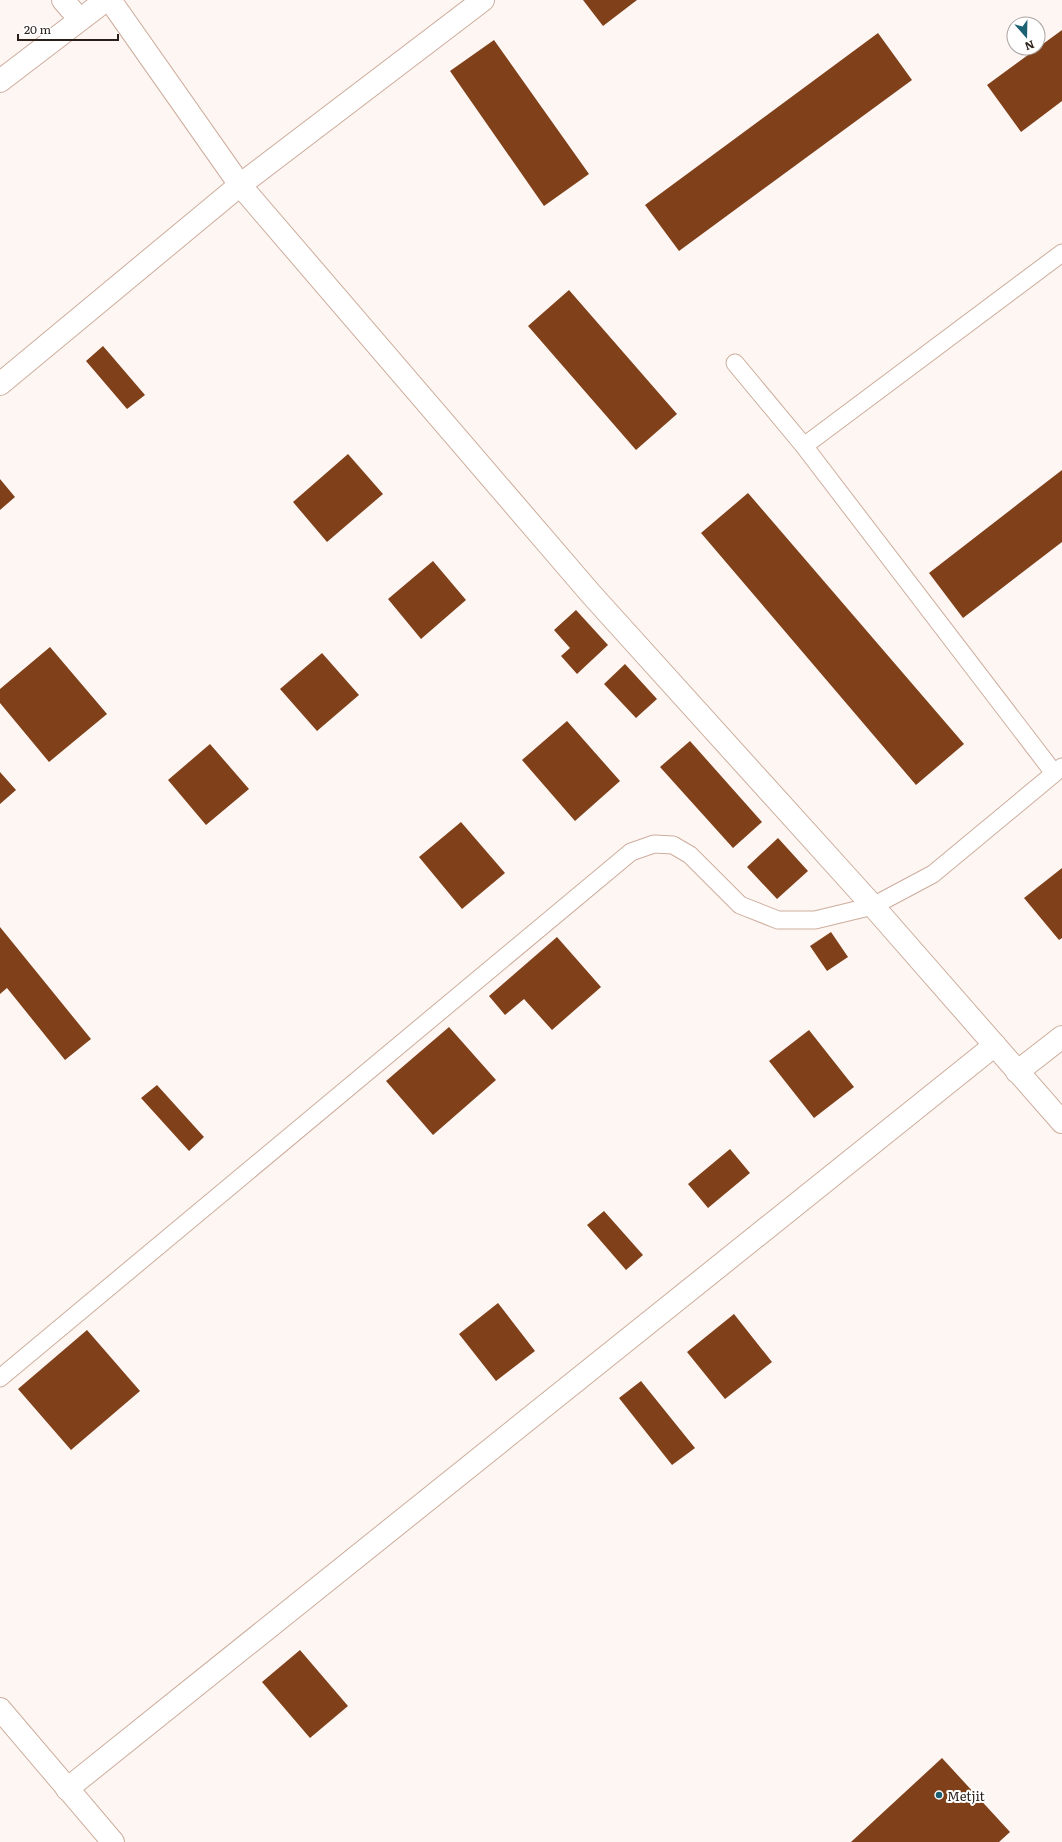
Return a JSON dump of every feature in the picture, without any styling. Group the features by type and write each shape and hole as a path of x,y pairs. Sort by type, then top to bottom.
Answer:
{"street":[{"path":"63,0 80,20"},
{"path":"0,81 106,0"},
{"path":"110,0 240,185 591,594 873,906 1062,1122"},
{"path":"0,384 240,185 482,0"},
{"path":"1017,1072 1062,1037"},
{"path":"67,1789 995,1045"},
{"path":"0,1709 113,1842"}],"lane":[{"path":"804,446 1062,253"},
{"path":"0,1378 631,852 654,844 673,845 690,855 740,905 778,920 815,920 873,906 933,874 1058,770 804,446 734,363"}],"building":[{"path":"583,0 637,0 603,26"},
{"path":"1062,30 1062,101 1021,132 987,85 1027,56 1046,56 1046,42"},
{"path":"878,33 912,80 679,251 645,205"},
{"path":"494,40 589,174 544,206 450,71"},
{"path":"569,290 677,414 636,450 528,326"},
{"path":"103,346 145,395 127,409 86,361"},
{"path":"348,454 383,494 327,542 293,502"},
{"path":"1062,470 1062,542 963,618 929,573"},
{"path":"0,479 15,497 0,510"},
{"path":"748,493 964,744 916,785 701,533"},
{"path":"433,561 466,600 421,639 388,599"},
{"path":"576,610 608,645 577,674 561,656 570,648 554,630"},
{"path":"50,647 107,714 49,762 0,703 0,689"},
{"path":"322,653 359,695 317,731 280,689"},
{"path":"625,664 657,699 636,718 604,684"},
{"path":"567,721 620,781 575,821 522,760"},
{"path":"690,741 762,822 733,848 660,767"},
{"path":"210,744 249,789 206,825 168,780"},
{"path":"0,772 16,790 0,804"},
{"path":"461,822 505,873 462,909 419,857"},
{"path":"778,838 808,871 777,899 747,867"},
{"path":"1062,868 1062,938 1059,940 1024,898"},
{"path":"0,927 91,1039 65,1060 7,988 0,994"},
{"path":"831,932 848,957 827,971 810,946"},
{"path":"557,937 601,987 552,1030 524,999 505,1015 489,996"},
{"path":"449,1027 496,1080 433,1135 386,1081"},
{"path":"809,1030 854,1087 814,1118 769,1061"},
{"path":"157,1085 204,1137 189,1151 141,1098"},
{"path":"730,1149 750,1173 708,1208 688,1184"},
{"path":"604,1211 643,1255 626,1270 587,1225"},
{"path":"498,1303 535,1351 496,1381 459,1334"},
{"path":"734,1314 772,1362 725,1399 687,1352"},
{"path":"87,1330 140,1391 71,1450 18,1389"},
{"path":"641,1381 695,1448 672,1465 619,1398"},
{"path":"300,1650 348,1706 310,1738 262,1682"},
{"name":"Metjit","path":"942,1758 1010,1832 999,1842 851,1842"}],"place":[{"name":"Metjit","path":"939,1795"}]}
